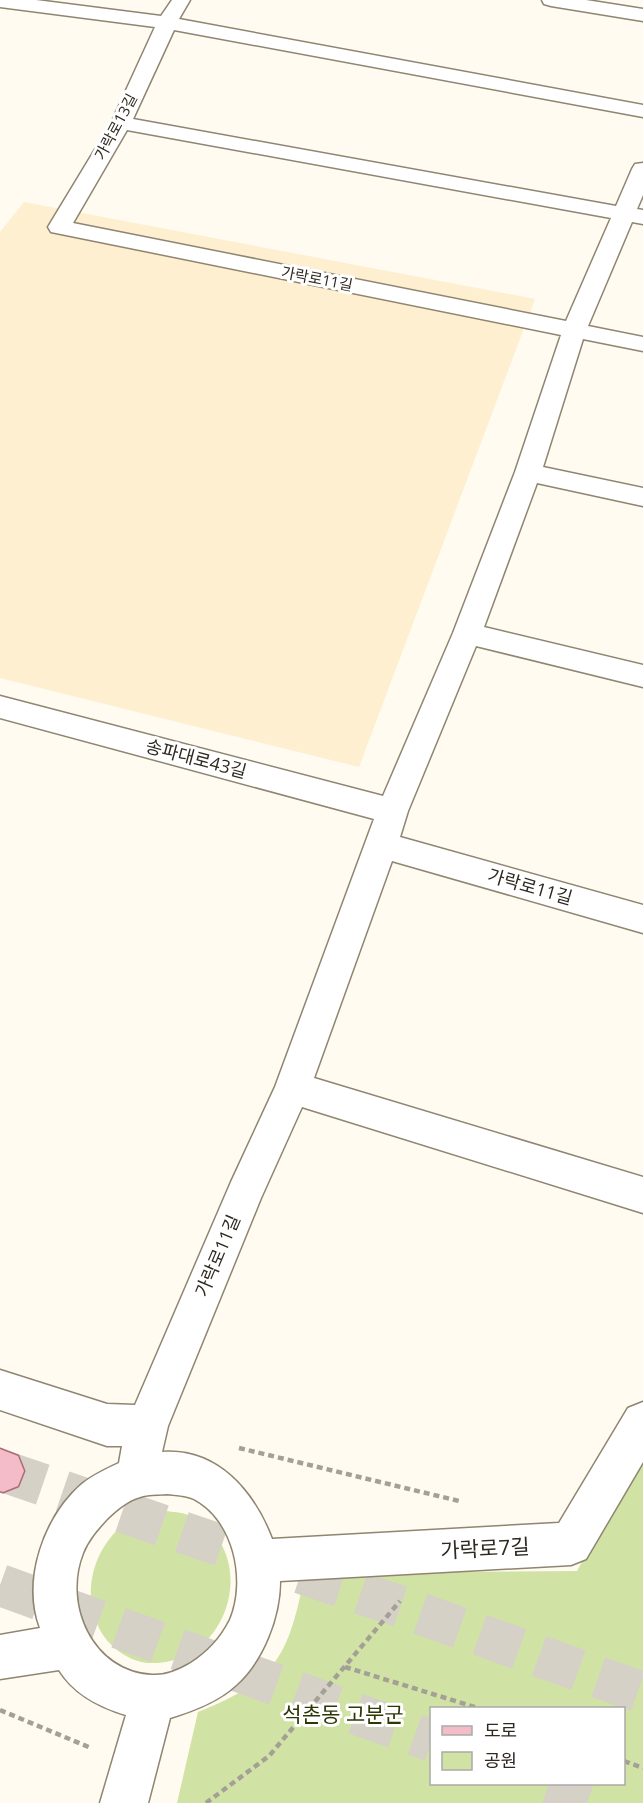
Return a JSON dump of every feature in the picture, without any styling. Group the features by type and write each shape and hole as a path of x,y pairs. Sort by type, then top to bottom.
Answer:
{"street":[{"name":"가락로13길","path":"59,227 121,123 167,23 182,0"},
{"path":"551,0 643,15"},
{"path":"3,3 167,23 643,111"},
{"path":"121,123 634,215"},
{"name":"가락로11길","path":"137,1476 147,1426 244,1195 293,1088 382,845 392,811 466,633 528,472 574,331 634,215 643,169"},
{"name":"가락로11길","path":"59,227 643,344"},
{"path":"528,472 643,497"},
{"path":"466,633 643,675"},
{"name":"송파대로43길","path":"0,707 392,811"},
{"name":"가락로11길","path":"382,845 643,919"},
{"path":"293,1088 643,1195"},
{"path":"0,1390 107,1425 147,1426"},
{"name":"가락로7길","path":"259,1561 571,1544 643,1423"},
{"path":"167,1473 198,1479 226,1498 248,1526 259,1561 258,1599 245,1637 222,1668 190,1689 153,1698 118,1690 108,1685 89,1673 68,1646 56,1613 55,1578 64,1543 82,1513 90,1505 107,1490 137,1476 167,1473"},
{"path":"0,1657 68,1646"},
{"path":"124,1803 153,1698"}],"path":[{"path":"226,1445 464,1503"},
{"path":"206,1803 269,1756 404,1596"},
{"path":"345,1667 475,1707"},
{"path":"0,1710 96,1751"},
{"path":"625,1761 643,1768"}],"shaded area":[{"path":"24,202 535,299 359,767 0,678 0,232"}],"green space":[{"name":"석촌동 고분군","path":"643,1447 643,1803 177,1803 198,1712 246,1689 263,1676 276,1661 293,1625 305,1573 577,1571"},
{"path":"166,1511 188,1515 211,1530 225,1551 230,1575 228,1600 219,1624 203,1644 181,1658 146,1663 125,1655 103,1635 92,1607 92,1577 103,1548 123,1525 138,1517"}],"tunnel":[{"path":"3,1471 413,1611 643,1693"},
{"path":"0,1585 430,1740"},
{"path":"552,1785 603,1803"}]}
